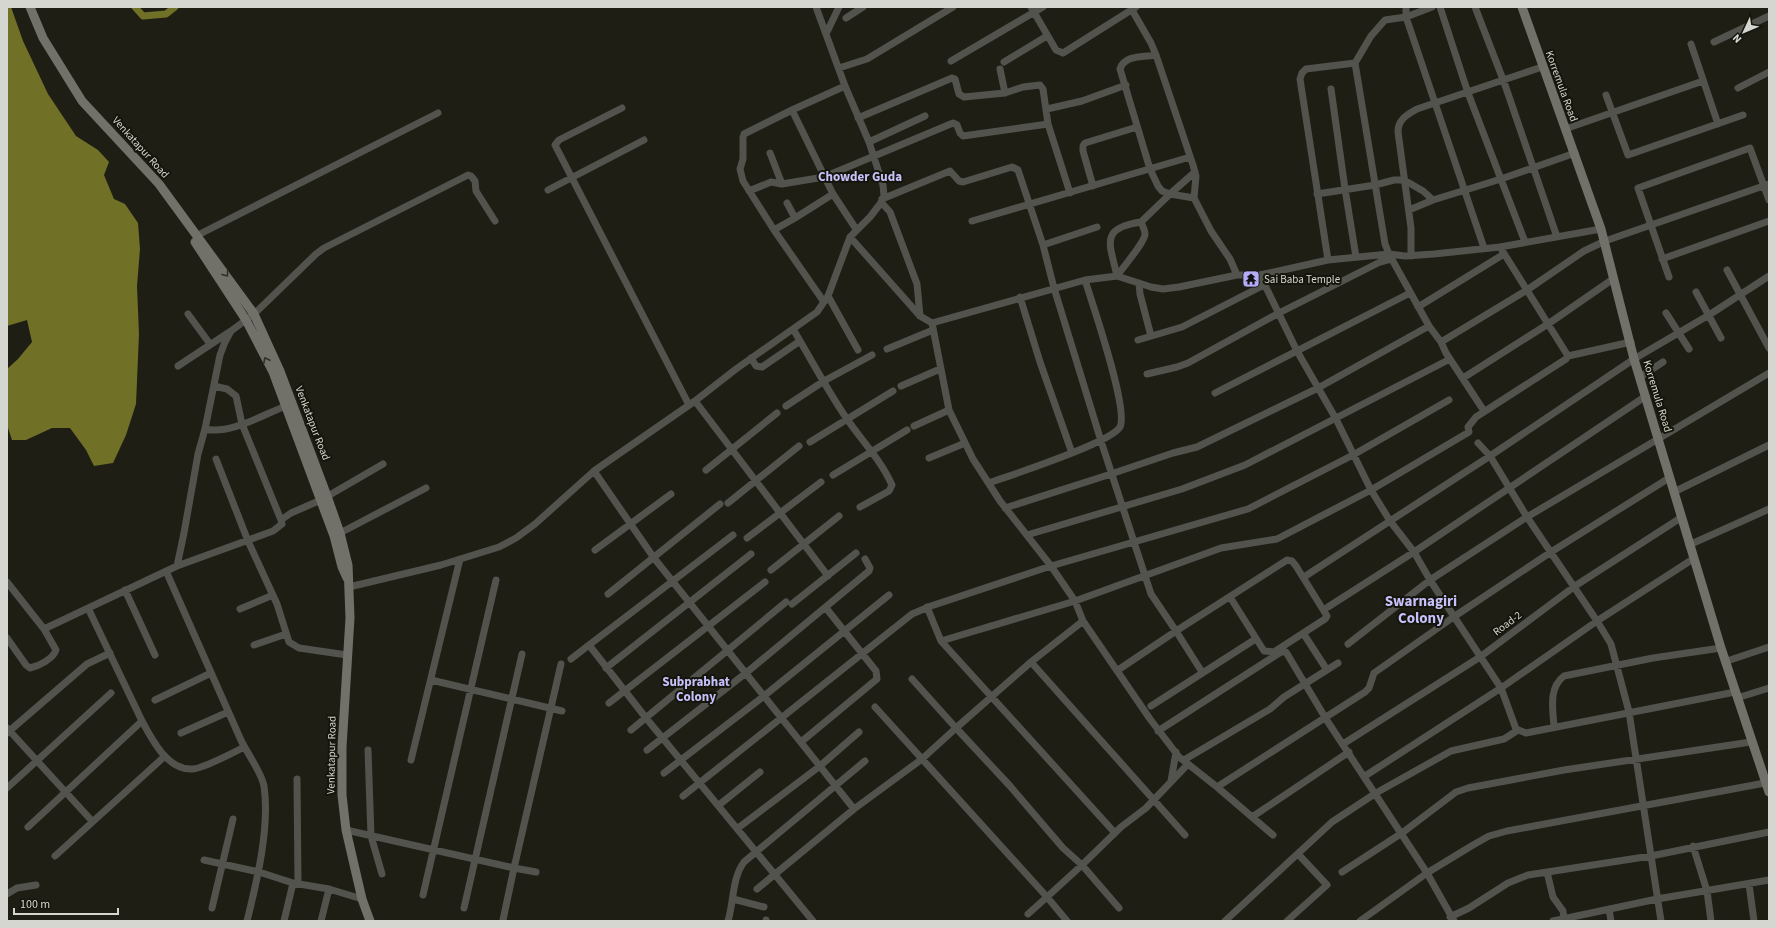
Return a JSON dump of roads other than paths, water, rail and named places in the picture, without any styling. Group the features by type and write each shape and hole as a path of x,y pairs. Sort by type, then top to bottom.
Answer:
{"street":[{"path":"23,7 39,40 64,84 78,104 155,188 193,238 246,320 272,372 324,498 342,567 348,583 441,565 499,547 516,538 535,524 594,472 817,312 826,299 850,237 856,229 870,217 882,201 950,171 954,173 959,181 963,182 1014,167 1018,170 1030,203 1054,288 1111,474 1146,575 1151,594 1202,672"},
{"name":"Venkatapur Road","path":"30,7 43,38 82,101 158,184 198,235 254,314 280,371 324,498 340,533 348,565 350,618 342,747 342,795 346,830 362,899 370,921"},
{"path":"816,7 845,86 869,142 883,185 882,201 890,212 917,284 920,316"},
{"path":"826,34 839,7"},
{"path":"846,18 863,7"},
{"path":"839,68 867,59 953,7"},
{"path":"951,61 1032,10 1043,7"},
{"path":"1406,7 1406,17 1434,104 1484,248"},
{"path":"1432,7 1406,17 1385,20 1371,36 1355,64 1385,244 1390,257 1429,326 1441,342 1450,359 1484,411"},
{"path":"1440,7 1468,93 1525,242"},
{"path":"1476,7 1504,82 1557,237"},
{"name":"Korremula Road","path":"1522,7 1542,67 1575,153 1605,241 1613,279 1631,342 1634,359 1669,478 1721,648 1727,661 1751,742 1769,792"},
{"path":"1032,10 1056,50 1063,53 1134,8 1156,55 1195,172 1194,198 1211,231 1230,259 1237,275"},
{"path":"1714,42 1769,16"},
{"path":"1004,62 1047,36"},
{"path":"1691,44 1718,124"},
{"path":"1156,55 1129,58 1124,61 1120,69 1150,169 1158,186 1162,191 1170,194 1194,198"},
{"path":"1328,260 1300,79 1302,73 1306,69 1355,64"},
{"path":"1411,256 1409,210 1398,126 1405,116 1417,109 1504,82 1542,67"},
{"path":"1000,69 1005,93"},
{"path":"1738,88 1769,72"},
{"path":"858,118 952,78 955,79 959,94 964,97 1005,93 1023,87 1040,85 1043,88 1048,124 1070,193"},
{"path":"1565,129 1703,81"},
{"path":"1047,109 1082,101 1126,85"},
{"path":"845,86 752,129 742,137 743,159 740,170 743,181 774,230 826,299 858,350"},
{"path":"1331,89 1356,257"},
{"path":"1606,95 1628,155 1743,115"},
{"path":"622,108 559,140 556,143 556,148 692,403 732,449 828,576"},
{"path":"792,110 832,194 856,229"},
{"path":"198,235 438,113"},
{"path":"869,142 925,116"},
{"path":"749,191 771,182 782,184 824,177 953,123 957,125 963,136 1048,124"},
{"path":"1093,186 1083,151 1083,146 1085,143 1137,127"},
{"path":"548,190 644,140"},
{"path":"1669,277 1638,188 1750,148 1766,185 1769,200"},
{"path":"770,153 782,184"},
{"path":"1409,210 1433,200 1501,179 1575,153"},
{"path":"972,221 1190,157"},
{"path":"1117,276 1110,246 1110,236 1112,233 1124,224 1141,222 1195,172"},
{"path":"178,366 254,314 324,248 468,175 472,176 475,181 476,191 495,220"},
{"path":"1317,194 1375,185 1394,180 1404,180 1423,191 1433,200"},
{"path":"1441,342 1527,290 1584,251 1605,241 1766,185"},
{"path":"774,230 832,194"},
{"path":"787,203 795,218"},
{"path":"1662,259 1769,221"},
{"path":"1117,276 1123,266 1143,242 1145,233 1141,222"},
{"path":"1043,245 1097,227"},
{"path":"887,349 932,326 1020,297 1085,280 1117,276 1163,289 1179,288 1237,275 1260,275 1328,260 1356,257 1411,256 1500,247 1601,229"},
{"path":"850,237 920,316 932,326 949,410 964,444 1005,508 1027,534 1075,601 1083,621 1158,730 1186,762 1273,835"},
{"path":"1500,247 1568,356"},
{"path":"1418,307 1504,254"},
{"path":"1147,374 1188,363 1390,257"},
{"path":"1727,270 1769,348"},
{"path":"1260,275 1297,351 1336,419 1370,490 1390,521 1414,552 1430,580 1501,688 1511,713 1514,727 1526,733 1629,712 1736,695 1769,688"},
{"path":"1307,574 1490,456 1634,359 1709,315 1739,294 1769,276"},
{"path":"1463,378 1548,324 1613,279"},
{"path":"989,483 1101,441 1115,433 1121,426 1120,406 1116,383 1085,280"},
{"path":"1139,283 1140,294 1151,336"},
{"path":"1138,340 1182,327 1264,285"},
{"path":"1696,292 1721,338"},
{"path":"1215,393 1410,293"},
{"path":"1020,297 1040,362 1072,453"},
{"path":"1666,313 1689,349"},
{"path":"188,314 210,344"},
{"path":"1005,508 1173,453 1197,447 1318,388 1429,326"},
{"path":"793,329 824,382 847,418 872,451 892,485 891,489 860,507"},
{"path":"177,566 198,454 220,355 231,331"},
{"path":"751,358 756,366 762,366 800,341"},
{"path":"941,641 1075,601 1221,548 1277,539 1370,490 1469,432 1468,426 1470,423 1484,411 1566,359 1568,356 1631,342"},
{"path":"786,406 824,382 872,355"},
{"path":"1027,534 1182,489 1245,465 1450,359"},
{"path":"1640,377 1663,362"},
{"path":"901,386 940,369"},
{"path":"1348,644 1430,580 1527,517 1769,373"},
{"path":"44,629 177,566 248,541 276,529 282,524 242,424 236,396 227,389 214,386"},
{"path":"810,442 893,390"},
{"path":"1328,607 1414,552 1646,396"},
{"path":"683,796 910,616 928,607 1051,566 1135,543 1248,509 1353,455 1448,400"},
{"path":"205,428 214,431 230,428 286,406"},
{"path":"914,426 949,410"},
{"path":"706,470 777,412"},
{"path":"833,475 907,430"},
{"path":"1478,443 1490,456 1527,517 1575,586 1611,644 1629,712 1637,759 1642,805 1661,921"},
{"path":"929,458 964,444"},
{"path":"1674,492 1769,445"},
{"path":"728,503 799,446"},
{"path":"216,459 248,541 273,595 289,642 299,648 347,656"},
{"path":"281,520 291,513 324,498 383,464"},
{"path":"594,472 654,558 854,809"},
{"path":"1217,788 1365,692 1369,688 1374,673 1454,616 1551,552 1669,478"},
{"path":"747,538 821,482"},
{"path":"340,533 426,488"},
{"path":"595,550 671,494"},
{"path":"608,594 720,504"},
{"path":"1689,545 1769,509"},
{"path":"771,570 839,516"},
{"name":"Road-2","path":"1343,744 1480,657 1575,586 1682,517"},
{"path":"571,659 672,580 734,534"},
{"path":"631,730 727,651 789,603 828,576 856,553"},
{"path":"606,668 751,554"},
{"path":"1364,776 1501,688 1693,558"},
{"path":"411,760 460,559"},
{"path":"647,750 746,673 870,571 865,559"},
{"path":"1118,670 1176,631 1287,560 1292,561 1327,616 1325,619 1274,652 1268,653 1264,652 1230,597"},
{"path":"166,571 228,712 244,747 262,780 264,787 264,828 259,872 248,921"},
{"path":"423,895 496,580"},
{"path":"7,582 44,629 56,650 54,654 36,667 30,668 26,665 7,638"},
{"path":"609,703 765,582"},
{"path":"125,590 155,655"},
{"path":"240,609 273,595"},
{"path":"664,773 764,696 889,595"},
{"path":"928,607 941,641 1115,833"},
{"path":"88,608 142,722 156,746 165,756 179,766 194,769 244,747"},
{"path":"801,742 878,679 876,672 826,608"},
{"path":"757,889 854,809 922,759 991,696 1083,621"},
{"path":"254,645 286,634"},
{"path":"1305,636 1327,670"},
{"path":"1151,706 1254,640"},
{"path":"589,645 662,738 738,828 813,921"},
{"path":"1727,661 1769,647"},
{"path":"1554,727 1552,698 1556,685 1564,676 1617,665 1721,648"},
{"path":"1158,730 1284,651 1326,718 1402,833 1427,873 1452,919 1508,883 1528,875 1651,856 1694,846 1769,832"},
{"path":"92,821 8,731 87,664 110,653"},
{"path":"464,908 522,654"},
{"path":"1031,662 1185,835"},
{"path":"1028,914 1154,799 1186,762 1270,709 1284,697 1338,663"},
{"path":"503,920 561,664"},
{"path":"155,700 211,673"},
{"path":"912,679 1010,786 1063,848 1082,865 1119,908"},
{"path":"431,680 562,711"},
{"path":"7,788 110,693"},
{"path":"875,707 1067,921"},
{"path":"181,733 228,712"},
{"path":"28,827 142,722"},
{"path":"1225,921 1332,822 1376,793 1451,751 1504,739 1518,730"},
{"path":"738,828 820,766 859,732"},
{"path":"1342,872 1402,833 1456,792 1468,788 1564,770 1751,742"},
{"path":"368,750 371,836 382,874"},
{"path":"1171,781 1176,752"},
{"path":"1252,817 1349,752"},
{"path":"55,856 165,756"},
{"path":"728,921 736,875 739,868 756,852 866,761"},
{"path":"719,805 760,772"},
{"path":"284,921 295,883 297,779"},
{"path":"1360,921 1427,873 1489,836 1507,831 1642,805 1765,783"},
{"path":"212,908 233,819"},
{"path":"346,830 476,860 536,872"},
{"path":"1694,846 1706,891 1711,921"},
{"path":"1287,921 1327,886 1298,854"},
{"path":"204,860 259,872 295,883 329,889 362,899"},
{"path":"1547,872 1552,897 1563,911 1564,920"},
{"path":"1553,921 1564,920 1657,899 1769,880"},
{"path":"1749,884 1754,921"},
{"path":"7,894 17,888 36,885"},
{"path":"321,921 329,889"},
{"path":"733,899 764,907"},
{"path":"1609,909 1611,921"}],"waterway":[{"path":"135,7 143,16 166,14 175,7"}],"place":[{"name":"Sai Baba Temple","path":"1251,279"}],"district":[{"name":"Chowder Guda","path":"860,176"},
{"name":"Swarnagiri Colony","path":"1421,610"},
{"name":"Subprabhat Colony","path":"696,688"}]}
